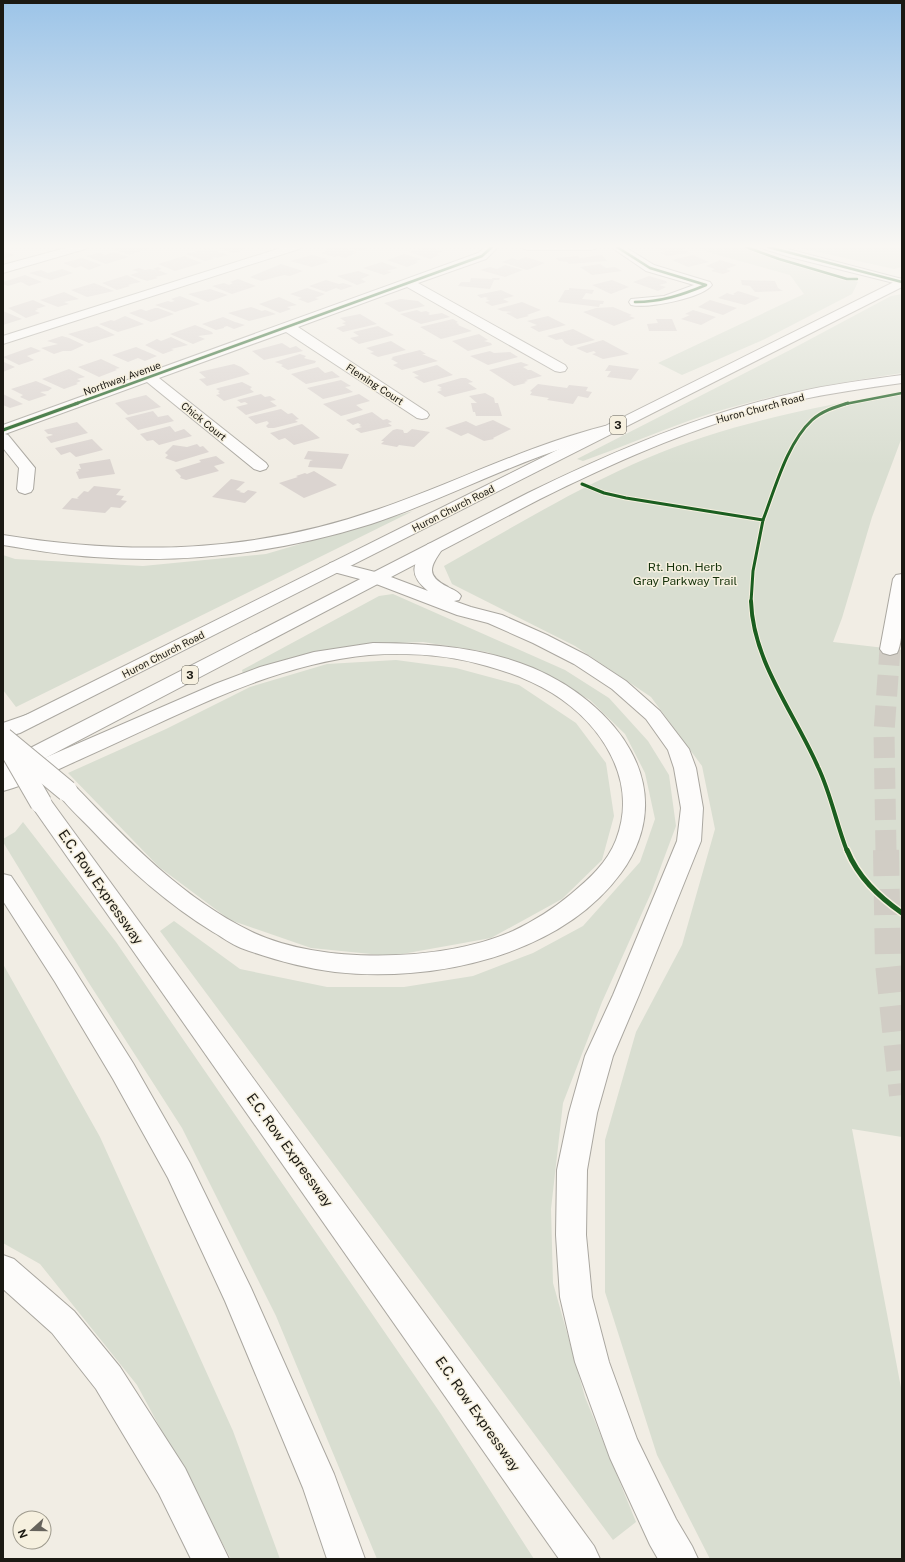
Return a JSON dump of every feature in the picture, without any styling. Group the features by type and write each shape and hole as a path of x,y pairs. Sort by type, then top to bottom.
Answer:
{"main road":[{"path":"3,340 66,320"},
{"name":"Northway Avenue","path":"3,430 307,320"},
{"path":"474,320 560,368"},
{"name":"Huron Church Road","path":"3,734 336,568 826,320"},
{"name":"Fleming Court","path":"288,327 422,415"},
{"name":"Chick Court","path":"149,377 260,466"},
{"name":"Huron Church Road","path":"3,771 586,469 660,438 733,414 794,398 902,379"},
{"path":"3,540 60,550 138,554 214,550 284,540 323,532 371,518 410,504 537,452 605,431"},
{"path":"3,438 27,468 25,489"},
{"path":"434,548 424,561 422,567 422,571 427,582 438,590 472,604 495,620"},
{"path":"336,568 376,578 464,611 495,620 540,639 581,660 637,699 653,715 678,749 685,768 690,787 692,808 689,841 626,996 599,1056 583,1113 572,1170 571,1235 576,1297 592,1362 622,1446 663,1532 679,1559"},
{"path":"890,649 902,579"},
{"path":"3,738 67,791 133,860 175,897 207,918 249,941 325,962 367,965 411,964 446,960 493,949 530,934 557,920 586,896 609,873 622,852 632,827 634,801 633,782 627,763 620,749 606,729 592,714 564,693 531,676 490,660 449,652 425,649 394,648 336,653 252,676 210,693 64,759 3,784"},
{"path":"3,730 32,720"},
{"name":"E.C. Row Expressway","path":"3,738 41,803 581,1559"},
{"path":"3,882 64,975 123,1071 180,1172 240,1298 321,1487 346,1559"},
{"path":"3,1269 63,1322 108,1378 172,1481 210,1559"}],"green space":[{"path":"749,320 802,320 765,339 682,375 658,363"},
{"path":"846,320 902,320 902,373 822,386 769,397 691,420 583,461 577,459"},
{"name":"Rt. Hon. Herb Gray Parkway Trail","path":"902,392 902,437 872,517 842,618 833,642 902,650 902,1137 852,1129 902,1393 902,1559 710,1559 657,1455 605,1292 605,1140 636,1032 682,945 715,829 702,766 651,697 575,646 452,584 444,566 593,483 645,459 676,447 739,426 771,418"},
{"path":"413,511 16,707 3,690 3,555 15,559 143,566 266,554"},
{"path":"393,594 565,670 609,698 648,741 669,775 676,826 651,893 602,1002 563,1103 551,1209 553,1283 585,1397 636,1522 613,1540 160,931 174,921 240,969 327,987 404,987 473,976 533,953 583,926 640,862 655,819 645,773 625,734 590,700 539,673 487,652 423,642 373,644 322,651 243,674 242,670 379,596"},
{"path":"396,660 456,668 519,685 576,723 606,763 614,816 602,860 562,899 491,938 391,956 311,948 230,920 159,867 68,773 166,729 250,687 327,664"},
{"path":"23,822 116,942 441,1414 534,1559 377,1559 276,1316 182,1128 87,980 3,842 3,839 15,832"},
{"path":"3,964 100,1137 233,1431 280,1559 231,1559 137,1385 40,1264 3,1243"}],"building":[{"path":"3,320 19,320 3,325"},
{"path":"111,320 134,320 144,324 118,332 99,324"},
{"path":"146,320 157,320 151,322"},
{"path":"214,320 230,320 245,325 234,329 227,326 216,330 202,324"},
{"path":"343,320 370,320 377,324 343,332 336,328 346,325 342,323 346,322"},
{"path":"412,320 438,320 421,324"},
{"path":"454,320 458,322 456,323 459,324 458,325 472,331 441,339 420,327"},
{"path":"556,320 566,325 539,332 530,327 537,325 527,321"},
{"path":"600,320 630,320 614,326"},
{"path":"656,320 672,320 677,331 649,331 647,324 658,323"},
{"path":"684,320 711,320 701,325"},
{"path":"195,325 212,332 213,334 198,336 205,339 193,344 170,334"},
{"path":"97,326 115,335 89,343 68,334"},
{"path":"378,326 394,335 359,344 350,338 359,336 353,332"},
{"path":"573,329 595,340 571,346 565,343 562,339 556,340 547,336"},
{"path":"479,334 488,340 484,341 491,343 492,345 468,351 452,341"},
{"path":"62,336 84,345 71,351 63,351 54,354 41,348 58,344 47,341"},
{"path":"171,337 188,345 171,349 174,350 163,354 145,345 157,339 161,341"},
{"path":"603,340 629,354 603,359 592,354 596,353 594,351 587,353 576,348"},
{"path":"391,341 406,350 378,357 370,353 374,352 366,348"},
{"path":"282,343 290,348 296,346 303,351 264,360 252,351"},
{"path":"31,347 41,351 27,356 34,360 19,365 3,357"},
{"path":"136,347 157,356 145,361 138,358 128,362 112,355"},
{"path":"420,350 426,354 422,354 438,361 402,370 393,365 398,363 391,359 393,358 392,357"},
{"path":"490,351 494,353 510,352 518,357 488,365 470,356"},
{"path":"300,354 306,356 304,358 316,361 315,363 288,370 281,366 283,365 275,362"},
{"path":"101,359 120,368 99,377 78,367"},
{"path":"4,362 15,367 3,372"},
{"path":"521,362 529,365 523,367 542,376 526,380 528,381 524,382 526,383 514,386 489,370"},
{"path":"234,364 250,374 207,386 199,379 206,378 199,372"},
{"path":"437,365 453,375 424,383 414,377 419,376 412,372"},
{"path":"609,365 639,369 631,380 607,377 611,371 605,371"},
{"path":"318,367 325,373 332,371 340,377 306,384 291,374"},
{"path":"69,369 85,377 77,379 81,381 76,383 78,384 64,389 42,379"},
{"path":"466,378 473,382 468,383 477,389 445,397 437,392 442,390 439,389 442,388 437,385"},
{"path":"341,380 351,386 345,387 353,392 323,399 307,388"},
{"path":"36,381 52,388 48,391 40,392 47,395 29,401 20,397 23,395 11,389"},
{"path":"242,382 252,387 250,389 254,392 224,401 216,395 220,394 218,392 220,391 216,389 218,388"},
{"path":"538,384 567,388 569,385 588,387 586,391 592,392 588,398 578,396 573,404 547,400 549,398 530,395 532,392 530,391"},
{"path":"485,393 494,398 495,403 498,403 502,416 476,416 475,412 473,412 471,403 477,403 469,396"},
{"path":"3,394 23,404 10,408 3,405"},
{"path":"261,394 265,397 270,396 276,400 270,401 277,406 246,415 236,407 248,404 245,402 241,403 237,400"},
{"path":"359,394 370,401 356,405 363,410 341,416 323,404"},
{"path":"146,395 161,407 128,415 115,403"},
{"path":"281,409 288,414 292,413 299,419 295,420 298,422 268,428 266,426 269,423 267,421 256,424 248,417"},
{"path":"153,411 158,417 168,415 174,421 138,430 125,418"},
{"path":"372,412 383,420 387,419 392,422 388,423 392,426 361,433 355,429 362,427 359,426 361,425 358,423 353,425 346,420"},
{"path":"493,420 511,429 493,438 494,439 484,441 468,433 461,436 445,428 466,421 476,426"},
{"path":"77,422 88,433 51,443 46,437 53,435 48,434 44,430"},
{"path":"302,424 320,438 294,445 285,438 279,440 270,433"},
{"path":"170,426 175,432 184,429 192,436 159,445 153,440 147,441 140,434"},
{"path":"412,429 430,432 414,447 399,445 397,447 381,444 384,441 381,441 393,430 403,430 404,433 407,433"},
{"path":"92,439 103,450 76,457 70,452 61,455 55,448"},
{"path":"197,444 200,447 203,446 209,452 176,462 165,458 168,455 165,453 173,445 187,447"},
{"path":"308,451 349,454 342,469 308,467 310,461 313,460 304,459"},
{"path":"216,456 225,463 214,466 219,471 186,480 180,478 181,476 175,470 201,462 199,460"},
{"path":"110,459 115,474 79,479 76,472 79,471 78,469 81,469 79,464"},
{"path":"314,471 337,485 304,498 279,483 298,477 296,476"},
{"path":"231,479 245,482 236,490 241,491 239,492 244,493 248,490 257,492 245,503 212,497"},
{"path":"94,486 121,489 116,495 124,496 121,500 127,501 120,508 111,507 105,513 62,509 72,498 79,499 77,498 84,491 88,492"}],"tunnel":[{"path":"886,851 884,732 890,649"},
{"path":"886,850 888,964 902,1095"}],"cycle path":[{"path":"3,430 306,320"},
{"path":"763,520 786,461 802,432 811,421 822,413 841,405 902,393"},
{"path":"582,484 604,493 626,498 763,520 755,558 751,596 753,622 764,660 772,679 811,750 819,768 833,804 846,850 853,864 875,891 902,913"}]}
